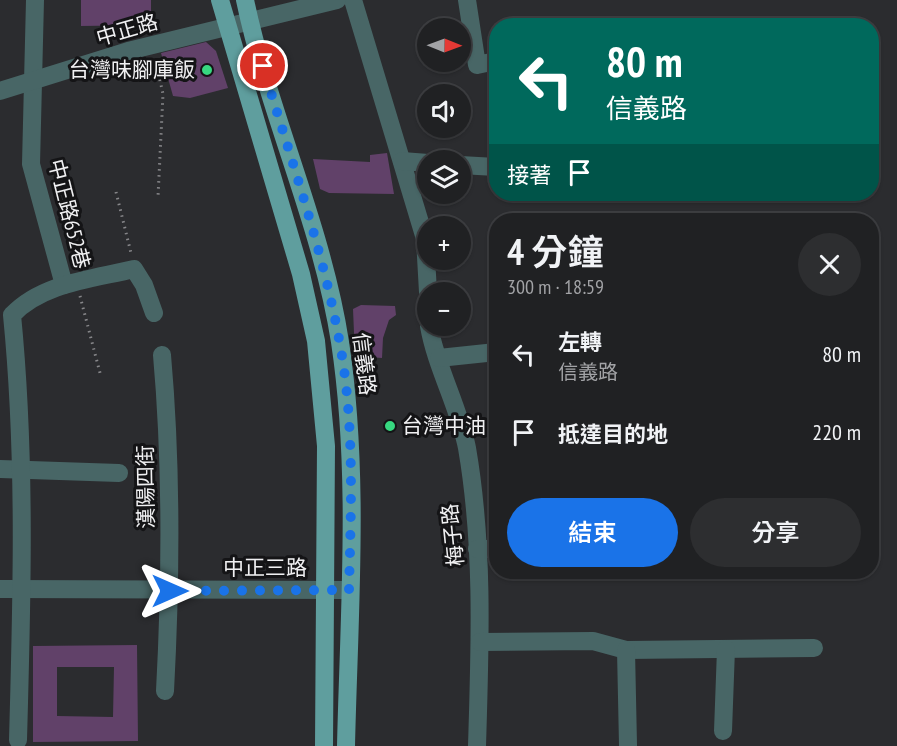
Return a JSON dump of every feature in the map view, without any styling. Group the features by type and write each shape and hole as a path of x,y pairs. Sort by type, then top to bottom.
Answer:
{"main road":[{"path":"220,0 301,274 316,342 326,446 324,746"},
{"name":"信義路","path":"245,0 249,21 324,271 340,340 351,445 346,746"}],"street":[{"name":"中正路652巷","path":"35,0 31,164 70,284"},
{"name":"中正路","path":"0,91 153,45 318,2 337,0"},
{"path":"352,0 425,239 428,282"},
{"path":"467,0 477,65 489,62"},
{"path":"402,161 417,162"},
{"path":"471,166 489,167"},
{"path":"18,740 22,589 18,379 12,315 25,302 70,284 134,269 144,285 154,313"},
{"name":"梅子路","path":"432,336 466,447 477,549 480,642 477,746"},
{"path":"439,358 489,353"},
{"name":"漢陽四街","path":"162,355 168,424 170,591 165,691"},
{"path":"0,469 119,473"},
{"path":"477,549 489,549"},
{"name":"中正三路","path":"0,588 170,591 349,590"},
{"path":"480,642 593,642 626,650 814,648"},
{"path":"723,731 726,649"},
{"path":"626,650 628,745"}],"path":[{"path":"153,45 163,94 158,197"},
{"path":"116,192 134,269"},
{"path":"70,284 100,373"}],"building":[{"path":"81,0 151,0 151,25 81,26"},
{"path":"206,42 216,51 228,88 190,98 173,96 161,53"},
{"path":"387,153 394,194 329,193 320,189 313,159 370,162 370,155"},
{"path":"361,305 395,306 396,315 389,320 383,338 382,358 355,356 353,309"},
{"path":"137,645 138,741 33,742 33,646","holes":["57,667 114,667 113,717 57,716"]}],"place":[{"name":"台灣味腳庫飯","path":"207,70"},
{"name":"台灣中油","path":"390,426"}],"route":[{"path":"170,591 349,590 351,445 340,340 324,271 263,66"}]}
